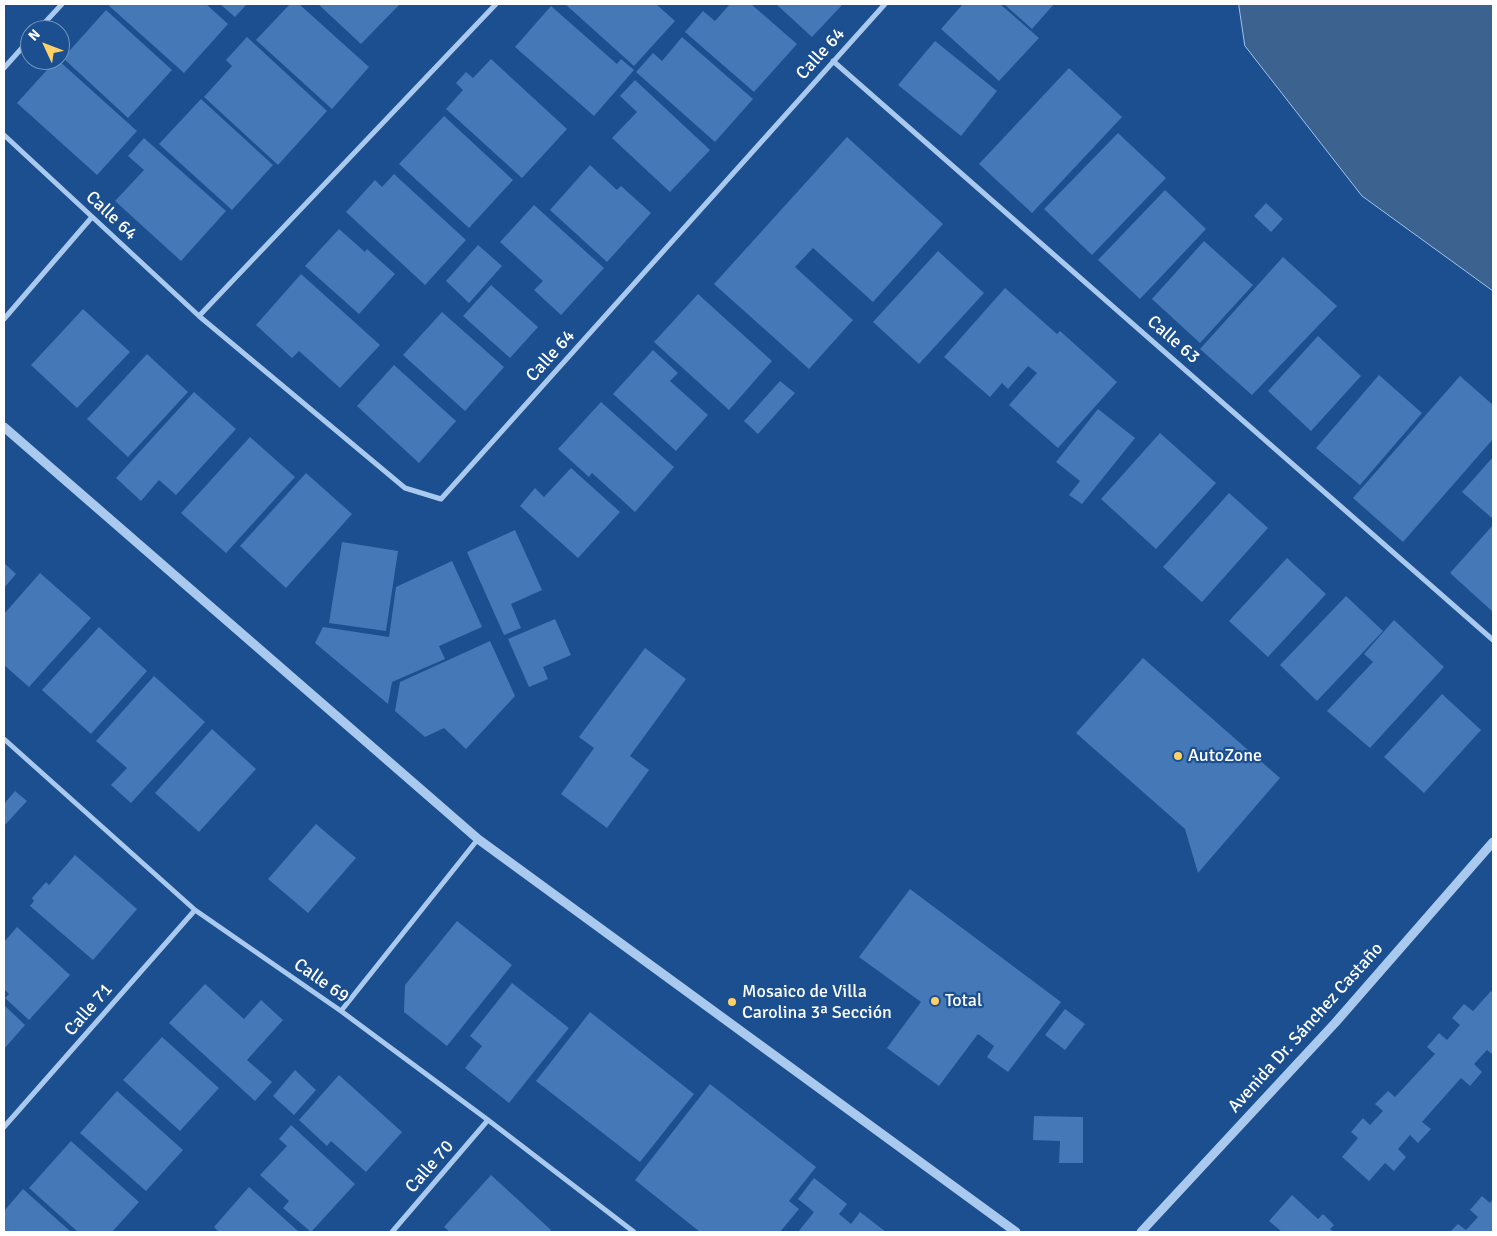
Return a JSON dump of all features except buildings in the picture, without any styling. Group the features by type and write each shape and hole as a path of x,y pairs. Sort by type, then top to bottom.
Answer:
{"street":[{"path":"47,20 62,4"},
{"path":"199,316 496,4"},
{"name":"Calle 64","path":"4,135 199,316 405,488 441,499 885,4"},
{"path":"4,68 20,50"},
{"name":"Calle 63","path":"833,61 1493,640"},
{"path":"4,319 92,217"},
{"path":"4,427 478,840 1016,1232"},
{"name":"Calle 69","path":"4,739 195,910 341,1011 634,1232"},
{"path":"341,1011 478,840"},
{"name":"Avenida Dr. Sánchez Castaño","path":"1141,1232 1335,1022 1493,842"},
{"name":"Calle 71","path":"4,1127 195,910"},
{"name":"Calle 70","path":"392,1232 488,1120"}],"water":[{"path":"1239,4 1493,4 1493,291 1362,196 1245,46"}],"place":[{"name":"AutoZone","path":"1178,756"},
{"name":"Total","path":"935,1001"},
{"name":"Mosaico de Villa Carolina 3ª Sección","path":"732,1002"}]}
